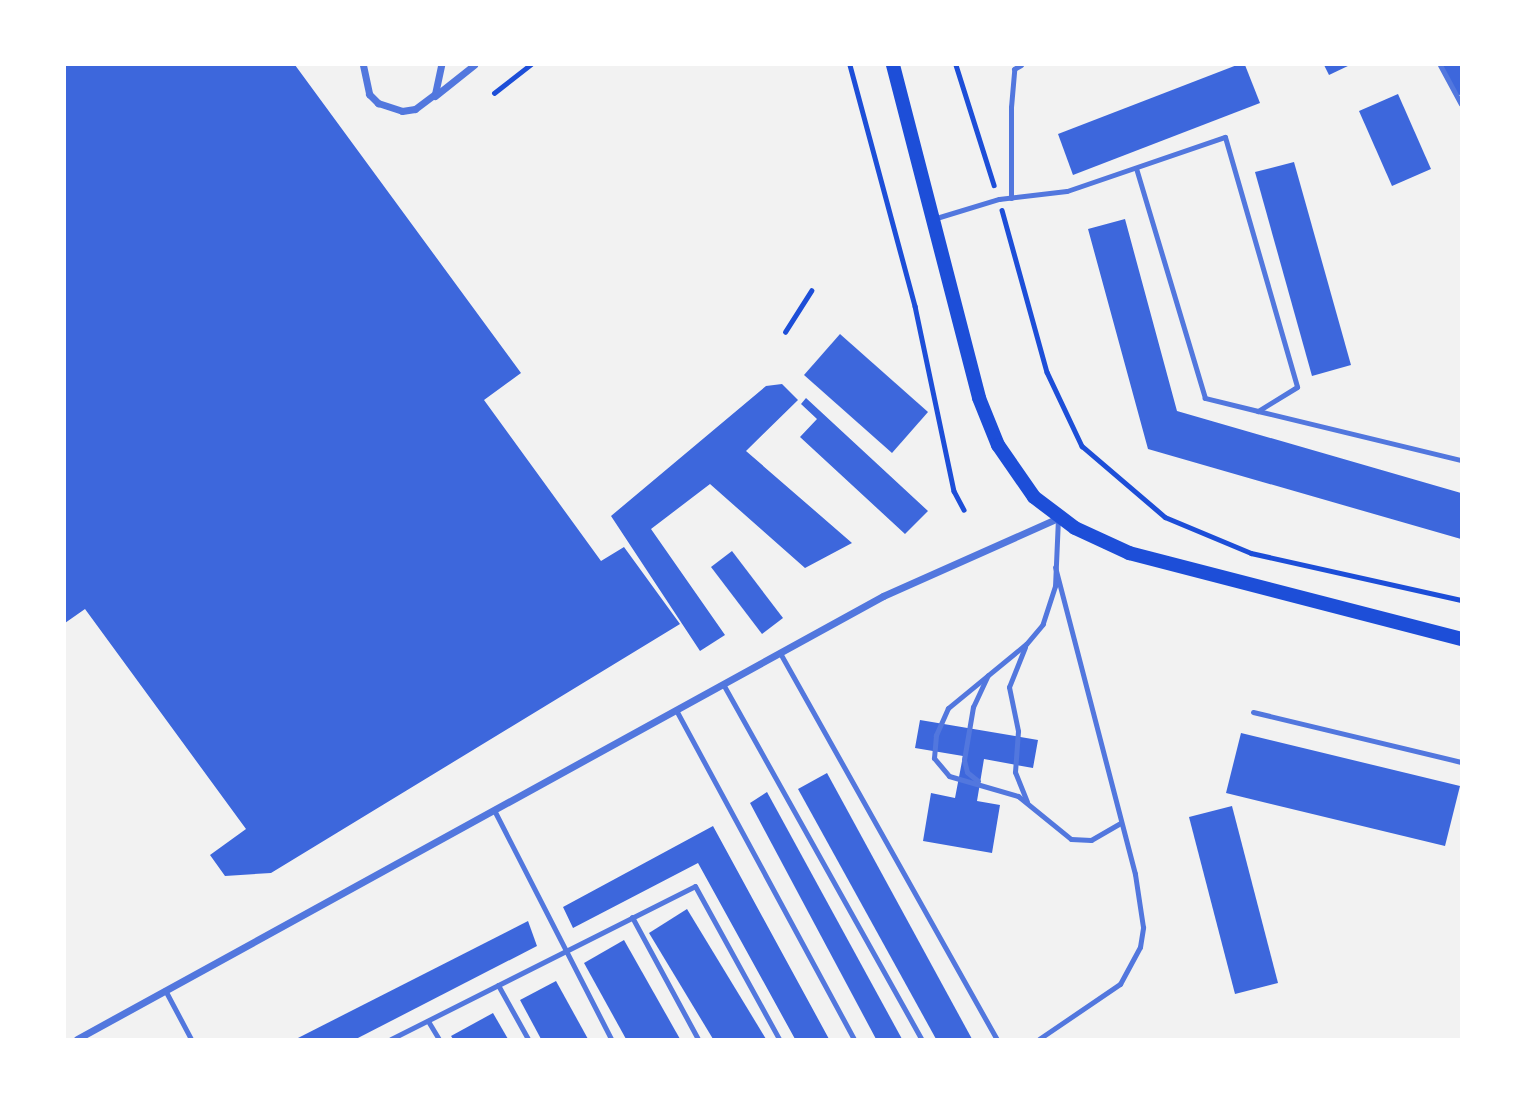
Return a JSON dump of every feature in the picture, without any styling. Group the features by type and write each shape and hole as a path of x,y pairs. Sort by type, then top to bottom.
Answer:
{"main road":[{"path":"893,65 930,219 990,429 1020,480 1058,518 1129,553 1461,639"}],"street":[{"path":"363,65 363,82 378,103 402,111 426,103 474,65"},
{"path":"426,103 440,82 441,65"},
{"path":"77,1039 883,596 1058,518"}],"lane":[{"path":"1011,198 1011,107 1014,69 1021,65"},
{"path":"1440,65 1461,104"},
{"path":"930,219 999,199 1067,191 1225,137 1297,387 1258,411"},
{"path":"1136,168 1205,398 1461,460"},
{"path":"1028,805 1015,772 1018,731 1009,687 1026,644 1052,604 1058,518"},
{"path":"1039,1039 1120,984 1140,947 1141,900 1055,567"},
{"path":"1026,644 963,692 941,717 934,758 949,776 1010,792 1071,839 1091,840 1120,823"},
{"path":"780,653 997,1039"},
{"path":"989,673 973,707 964,761 970,776 990,787"},
{"path":"723,684 921,1039"},
{"path":"676,710 854,1039"},
{"path":"1253,712 1461,762"},
{"path":"494,810 611,1039"},
{"path":"391,1039 695,886 779,1039"},
{"path":"632,918 698,1039"},
{"path":"498,985 528,1039"},
{"path":"165,990 191,1039"},
{"path":"428,1021 439,1039"}],"path":[{"path":"494,93 530,65"},
{"path":"850,65 915,306 954,491 964,510"},
{"path":"956,65 999,199 1047,372 1082,446 1165,517 1251,553 1461,600"},
{"path":"785,332 811,291"}],"building":[{"path":"65,65 295,65 521,373 484,400 601,561 624,547 680,624 271,873 225,876 210,855 246,829 85,609 65,623"},
{"path":"1237,65 1245,65 1260,103 1073,175 1058,134"},
{"path":"1324,65 1350,65 1329,75"},
{"path":"1441,65 1461,65 1461,94 1458,96"},
{"path":"1398,94 1431,169 1392,186 1359,111"},
{"path":"1294,162 1351,365 1312,376 1255,172"},
{"path":"1125,219 1177,411 1461,493 1461,539 1148,449 1088,229"},
{"path":"840,334 928,412 892,453 804,375"},
{"path":"782,384 798,400 746,451 852,543 805,568 710,484 651,529 725,635 700,651 611,516 766,386"},
{"path":"806,398 928,511 905,534 800,437 817,419 801,404"},
{"path":"732,551 783,618 762,634 711,567"},
{"path":"920,720 1038,740 1033,768 984,759 977,801 1000,805 992,853 923,841 931,793 955,798 963,756 915,748"},
{"path":"1241,733 1460,786 1445,846 1226,793"},
{"path":"827,773 972,1039 936,1039 798,789"},
{"path":"767,792 902,1039 876,1039 750,803"},
{"path":"1232,806 1278,983 1235,994 1189,817"},
{"path":"713,826 829,1039 795,1039 698,863 573,928 563,907"},
{"path":"687,909 766,1039 713,1039 649,933"},
{"path":"528,921 537,946 356,1039 296,1039"},
{"path":"624,940 680,1039 626,1039 584,963"},
{"path":"556,981 588,1039 541,1039 520,1000"},
{"path":"493,1013 508,1039 453,1039 451,1036"}]}
